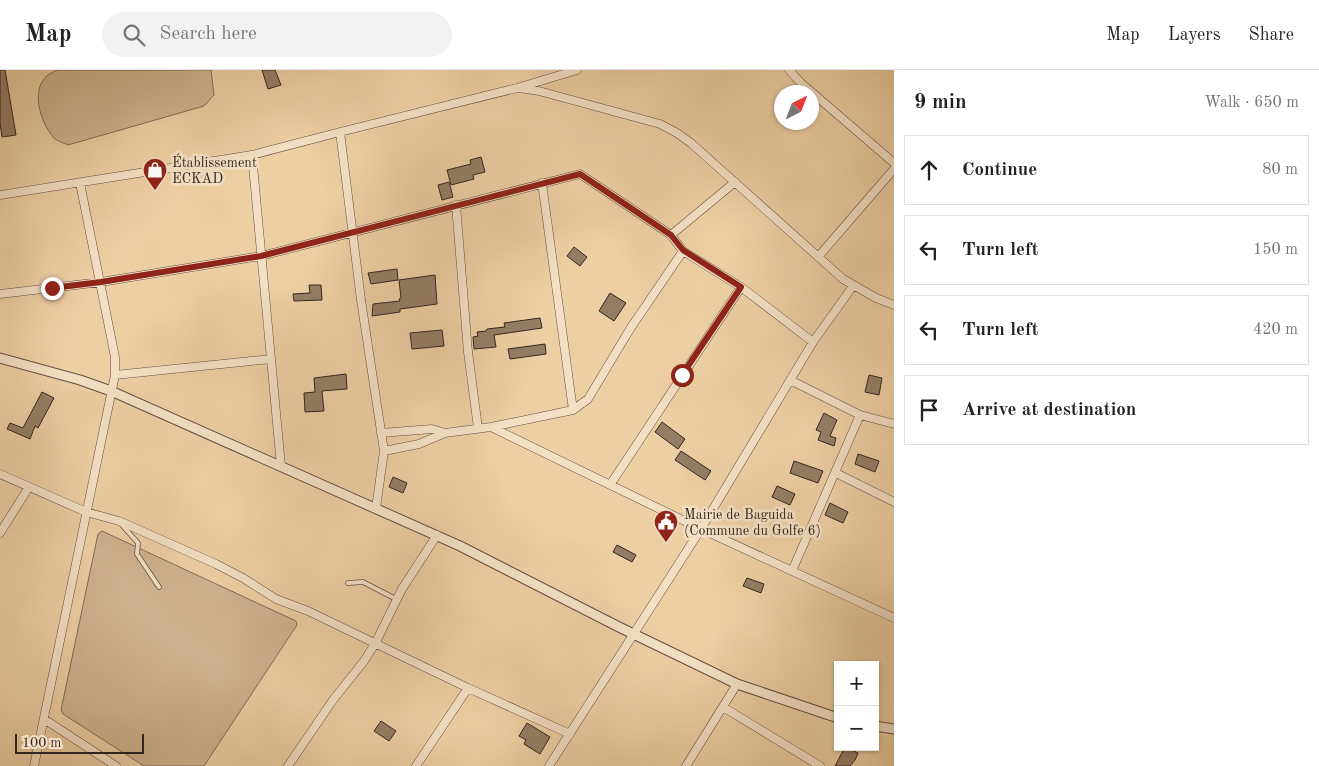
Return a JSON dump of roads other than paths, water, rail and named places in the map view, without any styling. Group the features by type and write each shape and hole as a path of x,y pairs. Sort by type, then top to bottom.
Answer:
{"street":[{"path":"0,195 252,156 517,88 577,70"},
{"path":"789,70 801,83 894,163"},
{"path":"517,88 539,91 660,124 677,133 691,143 853,286 894,306"},
{"path":"340,132 352,231 384,451 376,508"},
{"path":"252,156 281,466"},
{"path":"818,257 894,169"},
{"path":"0,294 101,282 261,256 352,231 580,174 671,235 683,250 741,287 813,342"},
{"path":"671,235 735,182"},
{"path":"34,766 115,375 115,357 80,183"},
{"path":"542,183 573,410"},
{"path":"456,206 468,352 478,428"},
{"path":"384,451 419,444 445,433 491,427 573,410 588,399 630,329 683,250"},
{"path":"548,766 701,528 813,342 853,286"},
{"path":"610,485 741,287"},
{"path":"0,358 80,380 111,391 437,535 737,684 834,717"},
{"path":"115,375 271,359"},
{"path":"790,380 860,415 894,424"},
{"path":"792,571 860,415"},
{"path":"491,427 894,618"},
{"path":"381,433 432,429 445,433"},
{"path":"836,473 894,502"},
{"path":"0,474 86,512 119,521 216,564 243,578 276,599 308,611 468,688 570,734"},
{"path":"0,533 29,487"},
{"path":"288,766 375,644 396,599 437,535"},
{"path":"686,766 737,684"},
{"path":"416,766 468,688"},
{"path":"723,707 820,766"},
{"path":"44,720 116,766"},
{"path":"879,727 894,729"}],"lane":[{"path":"119,521 138,543 137,554 159,587"},
{"path":"348,583 363,582 396,599"}],"place":[{"name":"Établissement ECKAD","path":"155,191"},
{"name":"Mairie de Baguida (Commune du Golfe 6)","path":"666,543"}]}
